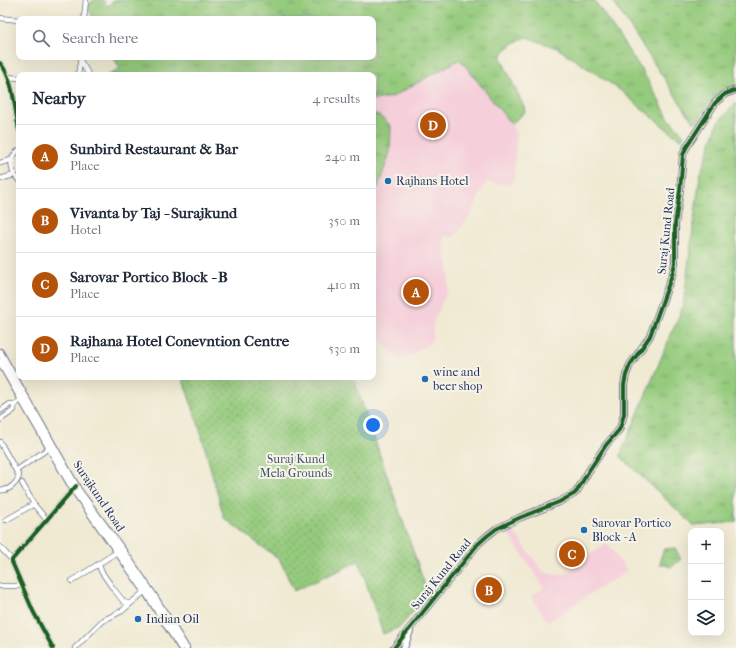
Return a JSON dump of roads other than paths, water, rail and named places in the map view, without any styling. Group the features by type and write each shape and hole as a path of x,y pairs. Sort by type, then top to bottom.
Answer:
{"street":[{"path":"84,16 86,0"},
{"path":"0,18 16,20"},
{"path":"79,72 81,60"},
{"path":"81,60 87,72"},
{"path":"0,63 6,70 11,85 16,113"},
{"path":"8,77 16,78"},
{"name":"Suraj Kund Road","path":"394,648 478,544 496,529 574,494 606,445 619,430 623,420 624,385 626,375 630,365 650,336 673,272 675,263 675,224 683,155 714,103 725,94 736,90"},
{"path":"0,179 14,175 11,168 11,160 16,152"},
{"path":"0,163 11,160"},
{"name":"Surajkund Road","path":"0,352 49,448 56,454"},
{"name":"Surajkund Road","path":"0,362 23,397 75,488 117,552 145,591 181,648"},
{"path":"0,420 14,410 14,406 23,397"},
{"path":"0,411 10,404 13,404 14,406"},
{"path":"0,442 19,476 18,480 13,486 4,491 0,490"},
{"path":"16,470 49,448"},
{"path":"22,483 39,512 47,520"},
{"path":"12,560 75,488"},
{"name":"Surajkund Road","path":"75,488 154,596 186,648"},
{"path":"6,520 34,504"},
{"path":"0,548 12,560 22,586 53,648"},
{"path":"72,581 117,552"},
{"path":"99,564 101,570 116,592 124,602 130,604"},
{"path":"0,586 22,586"},
{"path":"75,648 102,621 122,611 145,591"},
{"path":"404,648 413,624"}],"place":[{"name":"Rajhana Hotel Conevntion Centre","path":"433,125"},
{"name":"Rajhans Hotel","path":"388,181"},
{"name":"Sunbird Restaurant & Bar","path":"416,292"},
{"name":"wine and beer shop","path":"425,379"},
{"name":"Sarovar Portico Block - A","path":"584,530"},
{"name":"Sarovar Portico Block - B","path":"572,554"},
{"name":"Vivanta by Taj - Surajkund","path":"489,590"},
{"name":"Indian Oil","path":"138,619"}],"park label":[{"name":"Suraj Kund Mela Grounds","path":"296,466"}]}
